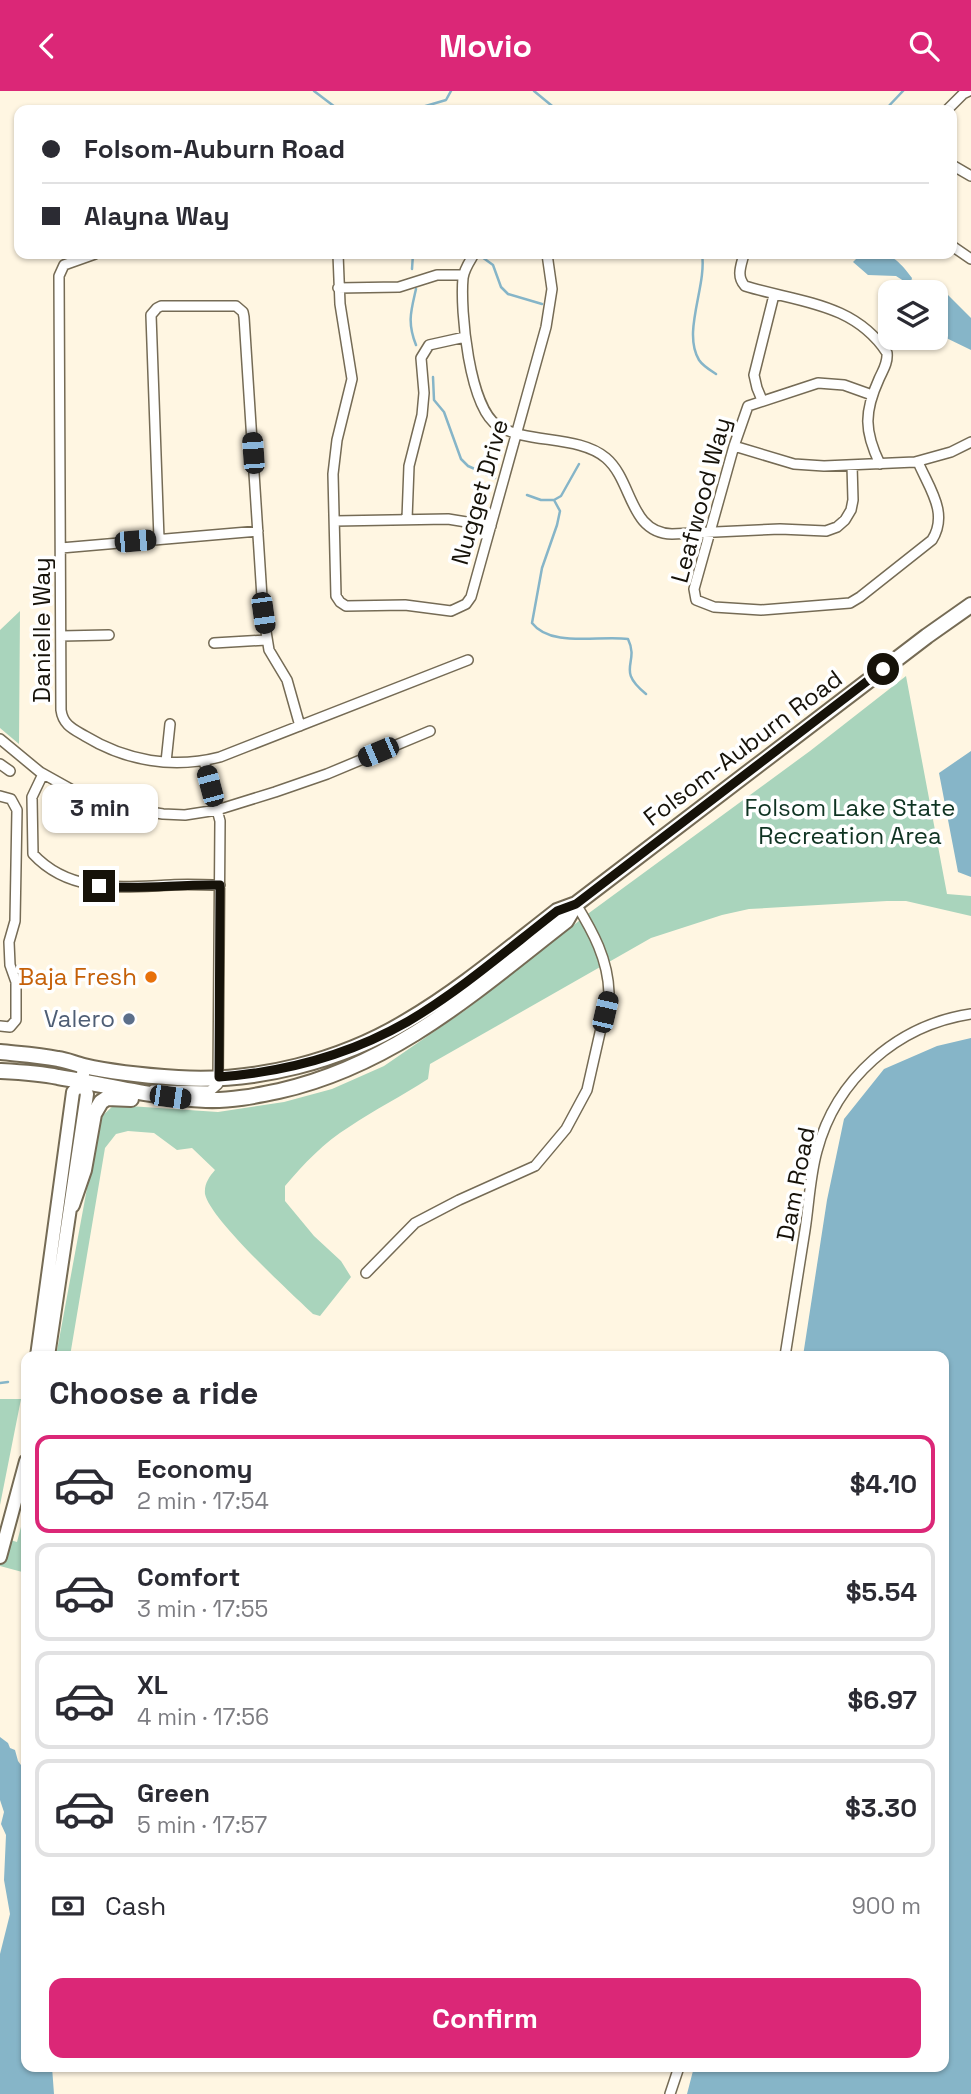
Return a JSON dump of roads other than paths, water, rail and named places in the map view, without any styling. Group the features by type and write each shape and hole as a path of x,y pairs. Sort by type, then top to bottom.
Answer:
{"main road":[{"name":"Folsom-Auburn Road","path":"0,1052 180,1078 219,1077 285,1069 366,1042 431,1007 557,911 576,904 971,605"},
{"name":"Folsom-Auburn Road","path":"0,1071 57,1076 170,1097 219,1100 265,1094 324,1078 372,1059 405,1042 566,921 576,904"},
{"path":"49,1351 87,1094 82,1082 84,1066"},
{"path":"38,1351 73,1092 82,1082"},
{"path":"72,1205 84,1170 94,1114 101,1102 112,1097 155,1102 170,1097"},
{"path":"0,1557 21,1480"}],"street":[{"path":"952,105 969,91"},
{"name":"Danielle Way","path":"81,259 64,265 59,276 61,710 66,724 115,752 145,760 204,761 468,660"},
{"path":"338,259 338,288 352,379 335,456 335,521 461,520 491,526"},
{"path":"472,259 464,275 465,337 469,364 490,418 498,425 518,432 599,453 616,467 638,514 652,530 661,534 780,529 826,531 837,527 851,510 852,465"},
{"name":"Nugget Drive","path":"335,521 336,593 340,602 346,606 405,605 451,611 459,609 471,597 550,307 552,289 548,259"},
{"path":"743,259 739,274 740,281 745,286 827,306 848,317 884,348 888,358 872,395 868,414 870,443 880,464"},
{"path":"338,288 399,287 437,275 464,275"},
{"path":"762,400 754,375 774,295"},
{"path":"159,538 151,320 153,311 161,306 236,306 243,312 267,640 287,680 300,726"},
{"path":"407,519 409,466 422,415 424,393 421,358 429,345 465,337"},
{"name":"Leafwood Way","path":"872,395 844,385 818,383 753,403 746,409 693,595 700,603 734,609 761,610 850,603 924,547 937,531 939,510 918,461"},
{"path":"734,446 794,464 852,465 918,461 951,452 971,442"},
{"path":"61,548 258,531"},
{"path":"61,636 109,635"},
{"path":"214,643 267,640"},
{"path":"166,762 170,724"},
{"path":"0,739 43,774 83,796 118,807 163,814 217,810 327,774 430,731"},
{"path":"144,1092 160,1089 210,1091 216,1088 219,1077 220,821 204,761"},
{"path":"0,764 9,771"},
{"path":"43,774 32,797 33,854 46,868 87,884 110,887 220,885"},
{"path":"0,796 11,799 17,810 15,921 9,942 10,965 16,982 16,1020 10,1027 0,1026"},
{"path":"366,1273 415,1223 535,1166 566,1129 587,1090 610,993 609,978 597,939 576,904"},
{"name":"Dam Road","path":"786,1351 817,1152 833,1110 853,1079 898,1040 945,1019 971,1014"},
{"path":"670,2094 677,2072"}],"water":[{"path":"856,259 894,259 912,278 902,280 896,276 868,275 853,262"},
{"path":"948,295 971,318 971,350 948,339"},
{"path":"971,751 971,877 958,872 939,773"},
{"path":"971,1038 971,2094 687,2094 693,2072 949,2072 949,1351 804,1351 827,1200 844,1119 884,1069 937,1046"},
{"path":"0,1737 15,1750 21,1765 21,2072 52,2072 54,2094 0,2094 0,1954 10,1914 4,1880 6,1835 1,1824 4,1812 0,1800"}],"waterway":[{"path":"314,91 332,105"},
{"path":"429,105 446,100 451,91"},
{"path":"534,91 551,105"},
{"path":"890,105 903,91"},
{"path":"412,269 413,259"},
{"path":"485,259 493,265 501,287 508,294 542,304"},
{"path":"702,259 694,323 694,349 699,360 716,374"},
{"path":"416,289 411,323 416,345"},
{"path":"433,377 434,400 444,412 461,459 468,466 495,478"},
{"path":"554,500 561,496 579,464"},
{"path":"527,495 541,500 554,500 560,511 542,568 532,623 540,631 563,638 628,639 632,655 630,672 646,694"},
{"path":"0,1383 8,1382"}],"place":[{"name":"Baja Fresh","path":"151,977"},
{"name":"Valero","path":"129,1019"}],"park label":[{"name":"Folsom Lake State Recreation Area","path":"850,822"}]}
